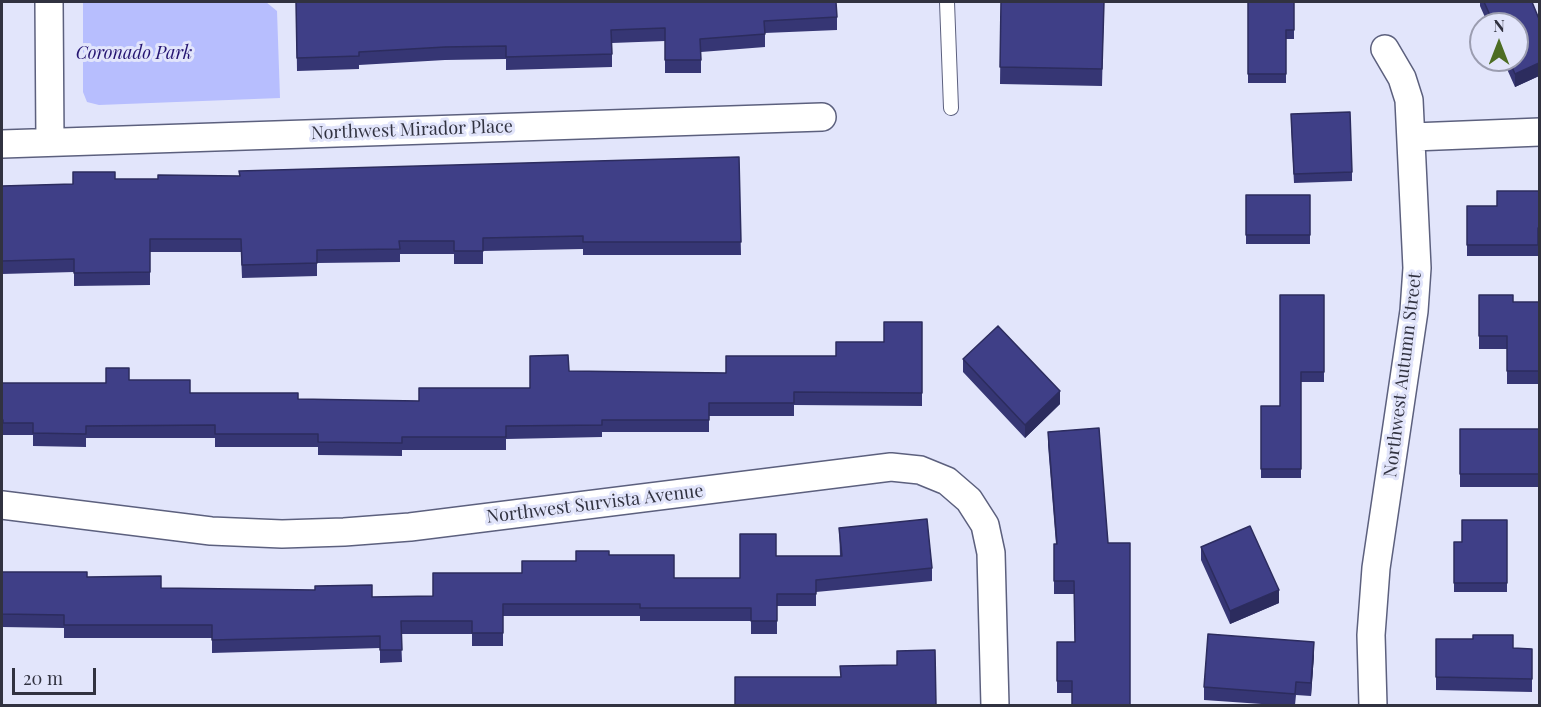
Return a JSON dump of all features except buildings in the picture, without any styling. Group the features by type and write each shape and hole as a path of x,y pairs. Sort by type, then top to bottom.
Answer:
{"street":[{"path":"49,2 50,142"},
{"name":"Northwest Autumn Street","path":"1373,705 1371,634 1376,568 1414,311 1417,268 1413,137 1406,89 1385,49"},
{"name":"Northwest Mirador Place","path":"2,144 822,117"},
{"path":"1413,137 1539,132"},
{"name":"Northwest Survista Avenue","path":"2,505 211,531 282,534 344,532 410,527 891,467 920,470 947,481 969,500 985,525 992,553 995,705"}],"lane":[{"path":"947,2 951,108"}],"green space":[{"name":"Coronado Park","path":"83,2 266,2 277,11 280,98 99,105 87,102 83,92"}]}
